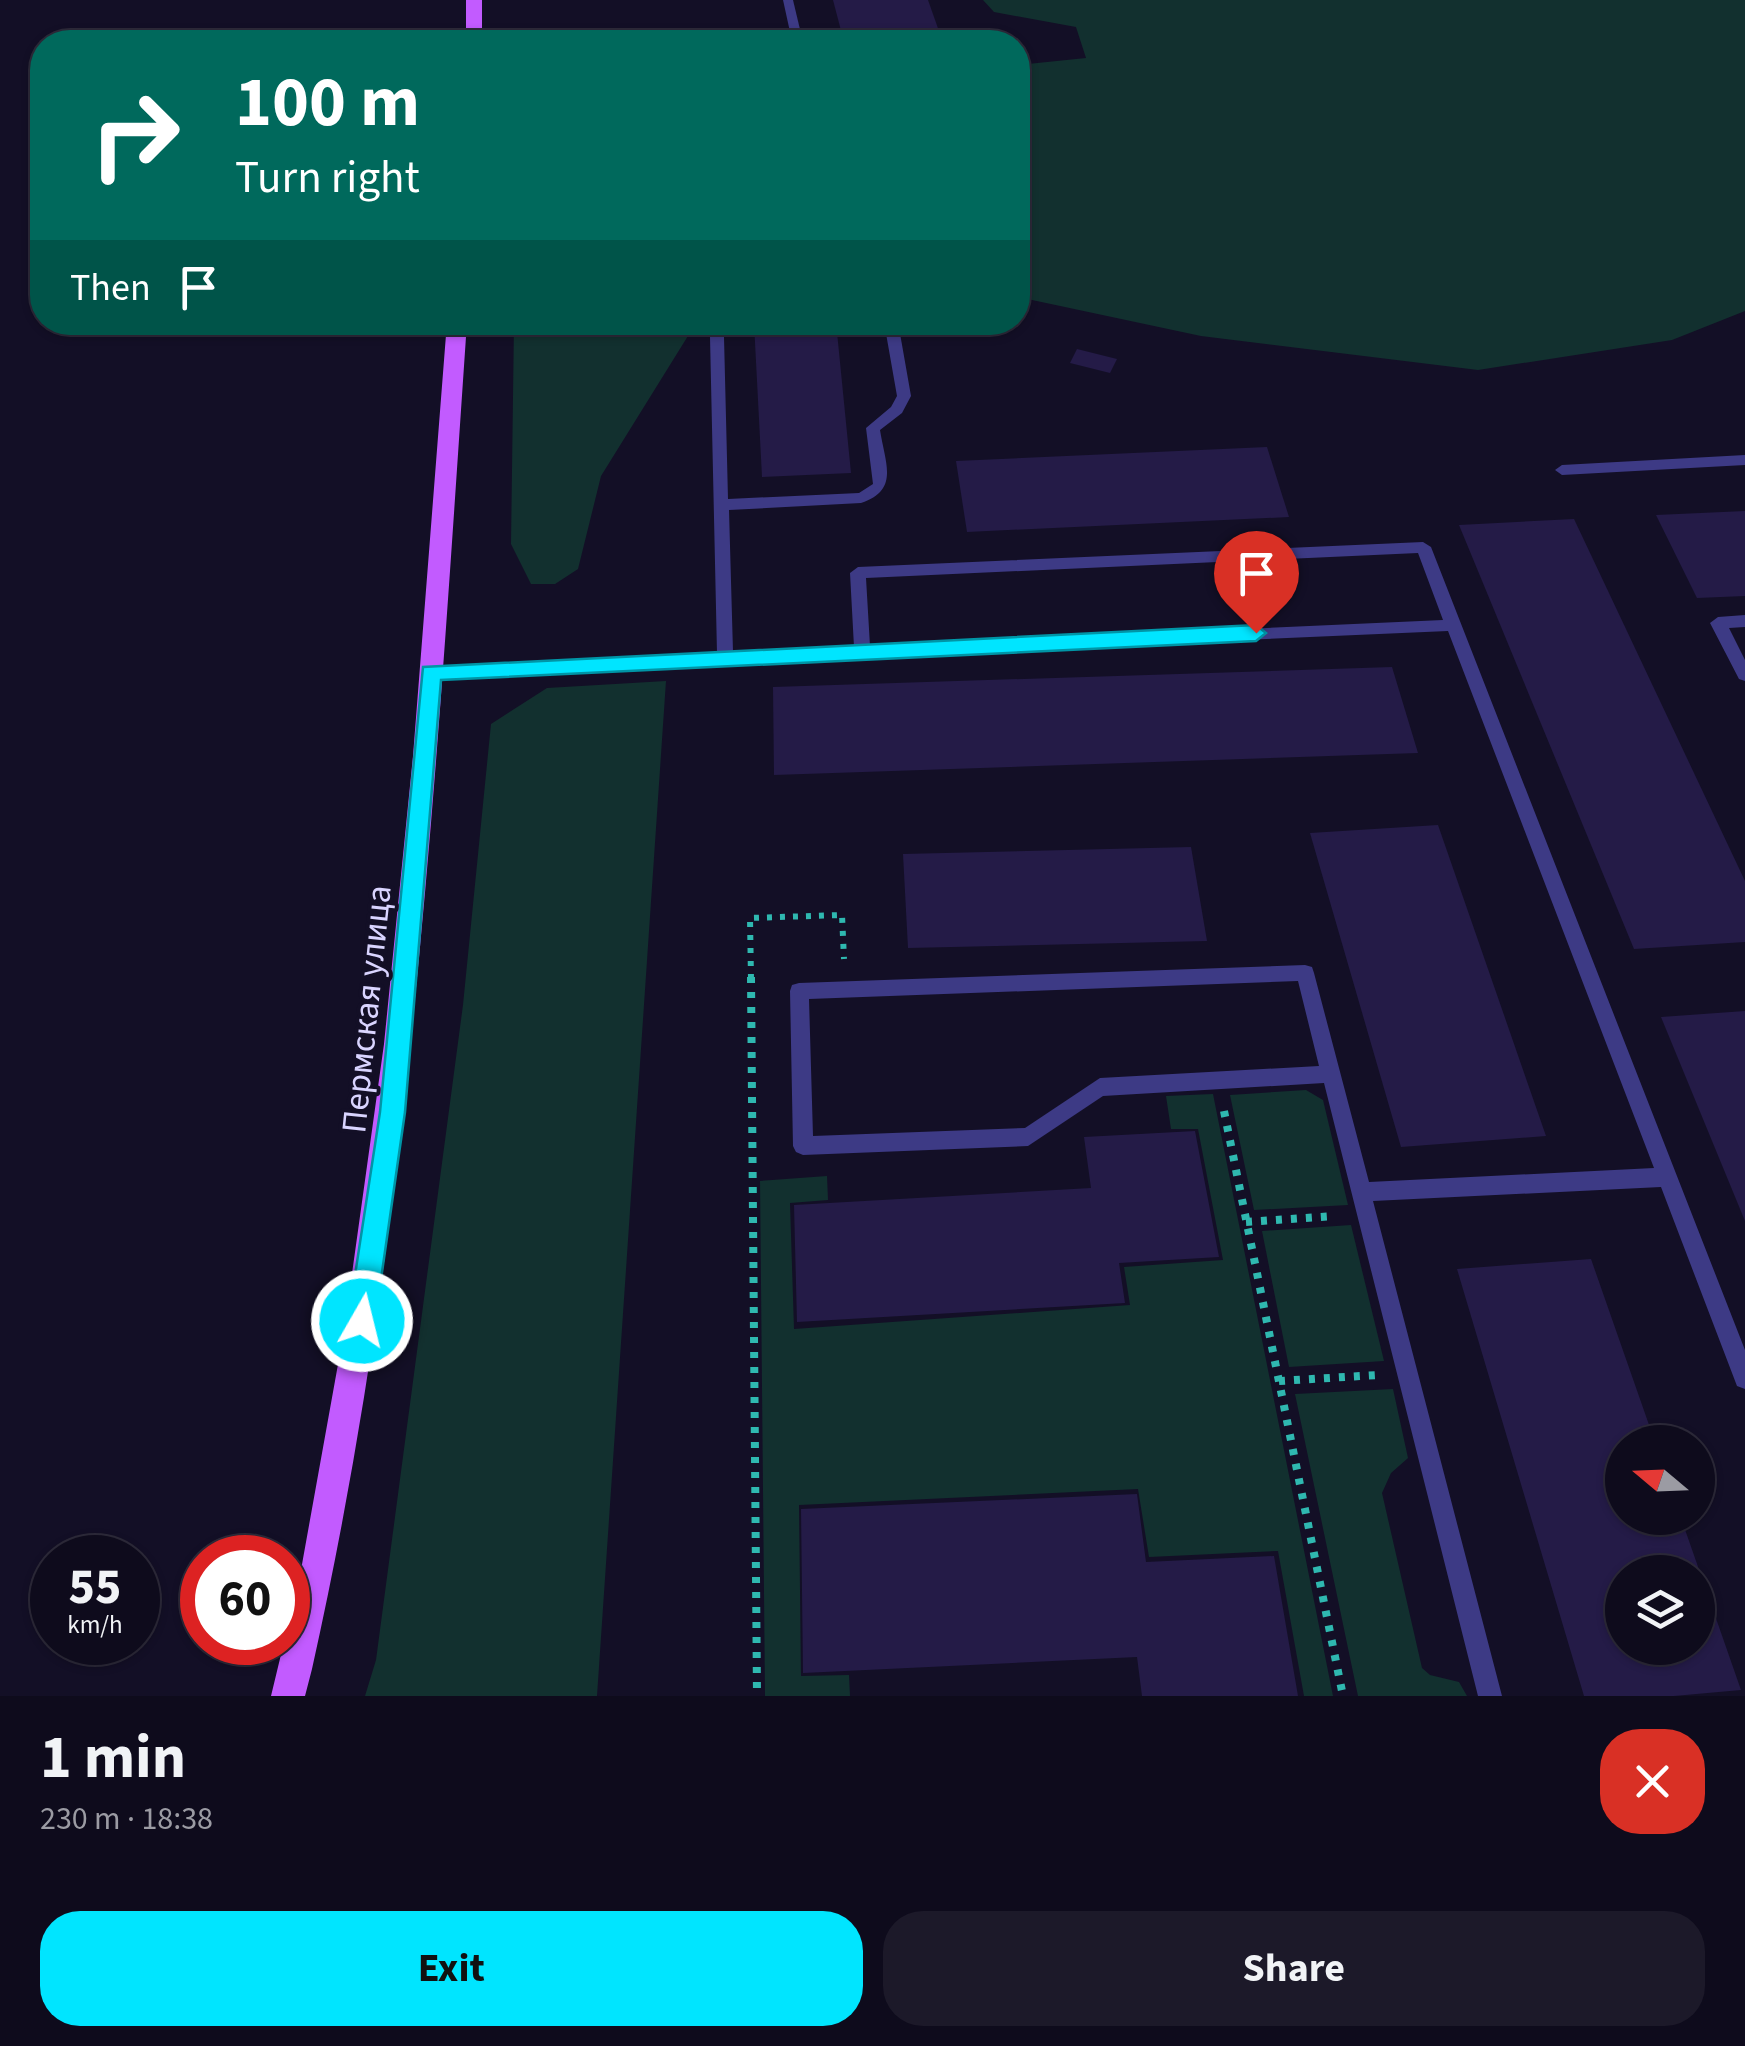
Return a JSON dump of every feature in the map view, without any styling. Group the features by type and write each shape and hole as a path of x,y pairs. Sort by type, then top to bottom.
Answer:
{"main road":[{"path":"474,0 474,30"},
{"name":"Пермская улица","path":"288,1696 302,1644 356,1356 392,1112 456,335"}],"lane":[{"path":"788,0 795,30"},
{"path":"718,335 725,657"},
{"path":"721,505 861,498 875,492 880,484 873,428 898,410 904,396 893,335"},
{"path":"1562,470 1745,460"},
{"path":"862,650 858,574 1423,547 1745,1378"},
{"path":"1745,621 1718,623 1745,675"},
{"path":"431,672 1453,625"},
{"path":"1330,1074 1100,1087 1028,1137 803,1146 800,991 1305,973 1490,1696"},
{"path":"1364,1203 1667,1176"}],"path":[{"path":"757,1696 750,918 842,915 846,989"},
{"path":"1218,1080 1342,1696"},
{"path":"1246,1222 1364,1203"},
{"path":"1279,1382 1408,1373"}],"green space":[{"path":"983,0 1745,0 1745,311 1672,340 1478,370 1201,336 1030,300 1030,64 1086,58 1076,27 994,12"},
{"path":"514,335 689,335 601,476 578,569 555,584 531,584 511,544"},
{"path":"666,681 597,1696 365,1696 376,1660 463,1005 491,724 547,688"},
{"path":"1306,1090 1323,1100 1348,1205 1254,1210 1230,1095"},
{"path":"1213,1094 1333,1696 1304,1696 1278,1551 1149,1557 1138,1489 799,1505 801,1676 849,1675 850,1696 765,1696 760,1181 827,1176 828,1200 790,1203 794,1329 1130,1305 1124,1267 1223,1260 1198,1129 1171,1129 1166,1096"},
{"path":"1351,1225 1384,1361 1289,1367 1262,1231"},
{"path":"1393,1389 1408,1458 1391,1473 1382,1493 1422,1668 1430,1675 1459,1682 1467,1696 1358,1696 1295,1394"}],"building":[{"path":"833,0 928,0 939,30 841,30"},
{"path":"755,335 837,335 851,473 762,477"},
{"path":"1077,349 1117,359 1110,373 1070,363"},
{"path":"1267,447 1289,517 967,532 956,461"},
{"path":"1745,511 1745,596 1697,598 1656,515"},
{"path":"1574,519 1745,881 1745,942 1634,949 1459,525"},
{"path":"1392,667 1418,753 774,775 773,687"},
{"path":"1438,825 1546,1136 1401,1147 1310,833"},
{"path":"1191,847 1207,941 908,948 903,854"},
{"path":"1745,1011 1745,1221 1661,1017"},
{"path":"1195,1131 1219,1257 1119,1263 1125,1303 797,1322 794,1205 1091,1188 1084,1137"},
{"path":"1591,1259 1649,1425 1605,1425 1605,1535 1687,1535 1694,1555 1605,1555 1605,1665 1715,1665 1715,1615 1741,1690 1674,1696 1584,1696 1457,1269"},
{"path":"1137,1494 1146,1562 1274,1556 1298,1696 1142,1696 1137,1657 803,1673 801,1509"}],"route":[{"path":"362,1321 392,1112 431,672 1256,633"}]}
